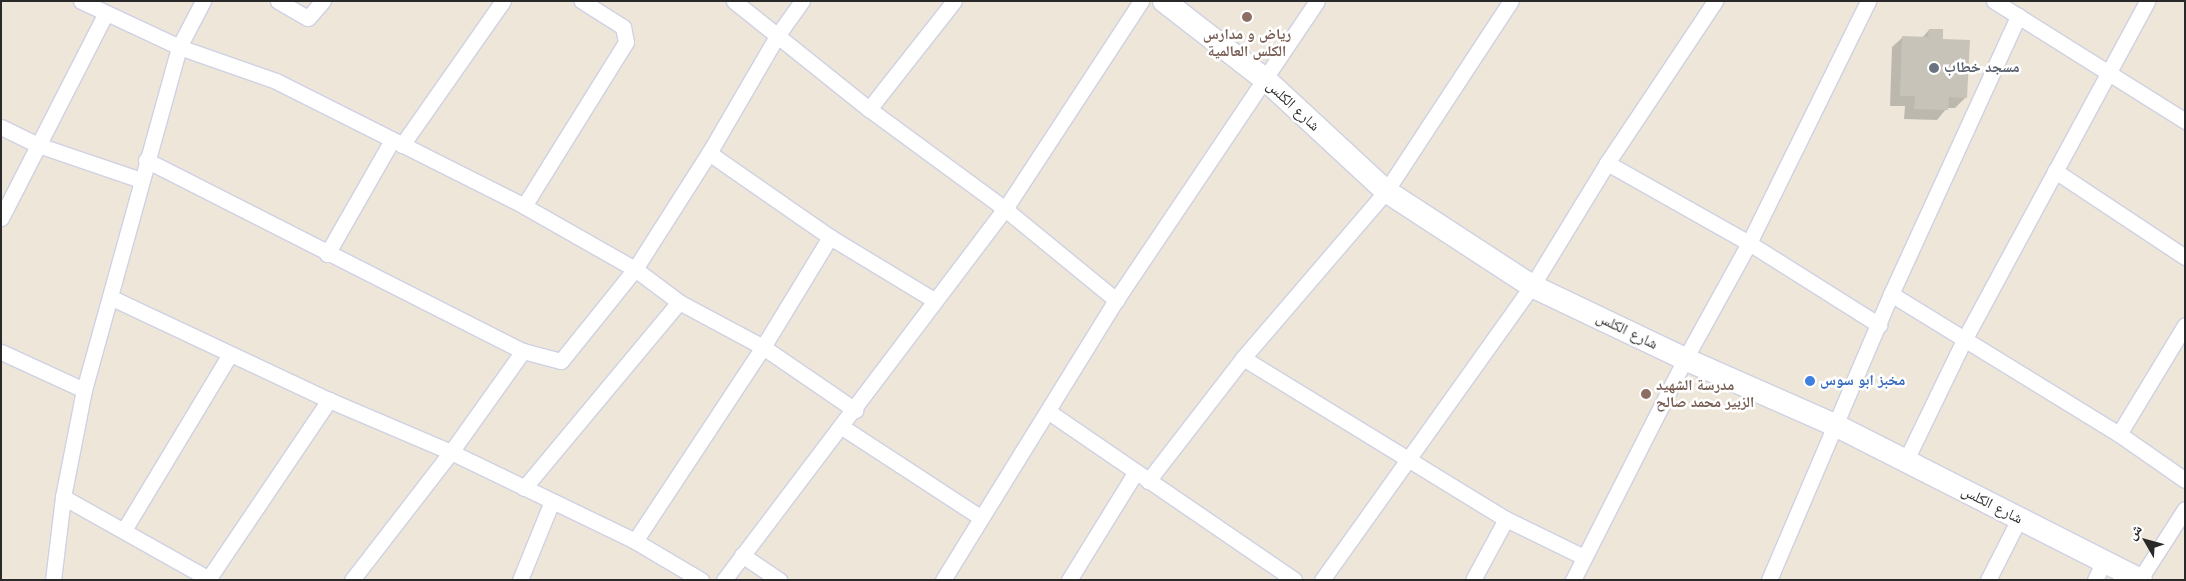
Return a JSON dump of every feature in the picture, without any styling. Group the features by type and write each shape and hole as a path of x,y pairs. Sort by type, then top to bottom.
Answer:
{"street":[{"path":"81,1 179,47 276,81 524,206 634,269 679,302 763,347 856,410"},
{"path":"53,580 63,497 84,390 112,298 146,160 179,47 203,1"},
{"path":"278,1 308,18 323,1"},
{"path":"327,254 397,142 503,1"},
{"path":"524,206 626,42 623,27 582,1"},
{"path":"734,1 869,110 1005,208 1116,300"},
{"path":"146,160 327,254 523,350 561,361 634,269 709,154 777,36 802,1"},
{"path":"869,110 954,1"},
{"path":"724,580 856,410 934,300 1005,208 1140,1"},
{"name":"شارع الكلس","path":"1164,1 1266,80 1386,191 1532,286 1686,359 1837,426 1906,460 2019,519 2100,570 2140,579"},
{"path":"943,580 980,517 1049,412 1116,300 1266,80 1317,1"},
{"path":"1148,482 1243,358 1386,191 1511,1"},
{"path":"1322,580 1532,286 1607,163 1715,1"},
{"path":"1573,580 1686,359 1750,243 1868,1"},
{"path":"1994,1 2109,71 2185,121"},
{"path":"1906,460 1964,340 2147,1"},
{"path":"1,218 106,13"},
{"path":"1769,580 1837,426 1891,294 2018,16"},
{"path":"1,127 38,145 141,180"},
{"path":"709,154 830,237 934,300"},
{"path":"1607,163 1750,243 1879,325"},
{"path":"2055,171 2185,257"},
{"path":"634,541 763,347 830,237"},
{"path":"1891,294 2119,434 2185,480"},
{"path":"112,298 329,400 451,452 634,541 701,580"},
{"path":"524,488 679,302"},
{"path":"2119,434 2185,325"},
{"path":"352,580 451,452 523,350"},
{"path":"1,352 84,390"},
{"path":"124,530 230,354"},
{"path":"1243,358 1506,519 1584,557"},
{"path":"63,497 210,579 329,400"},
{"path":"1049,412 1148,482 1294,580"},
{"path":"842,427 980,517"},
{"path":"1069,580 1135,473"},
{"path":"520,580 552,501"},
{"path":"2140,579 2185,509"},
{"path":"1473,580 1506,519"},
{"path":"1988,580 2019,519"},
{"path":"742,555 779,580"}],"building":[{"name":"مسجد خطاب","path":"1929,29 1943,29 1943,39 1970,40 1967,98 1949,97 1948,110 1914,109 1915,96 1900,96 1902,36 1928,37"}],"place":[{"name":"رياض و مدارس الكلس العالمية","path":"1247,17"},
{"name":"مسجد خطاب","path":"1934,68"},
{"name":"مخبز ابو سوس","path":"1810,381"},
{"name":"مدرسة الشهيد الزبير محمد صالح","path":"1646,394"}]}
